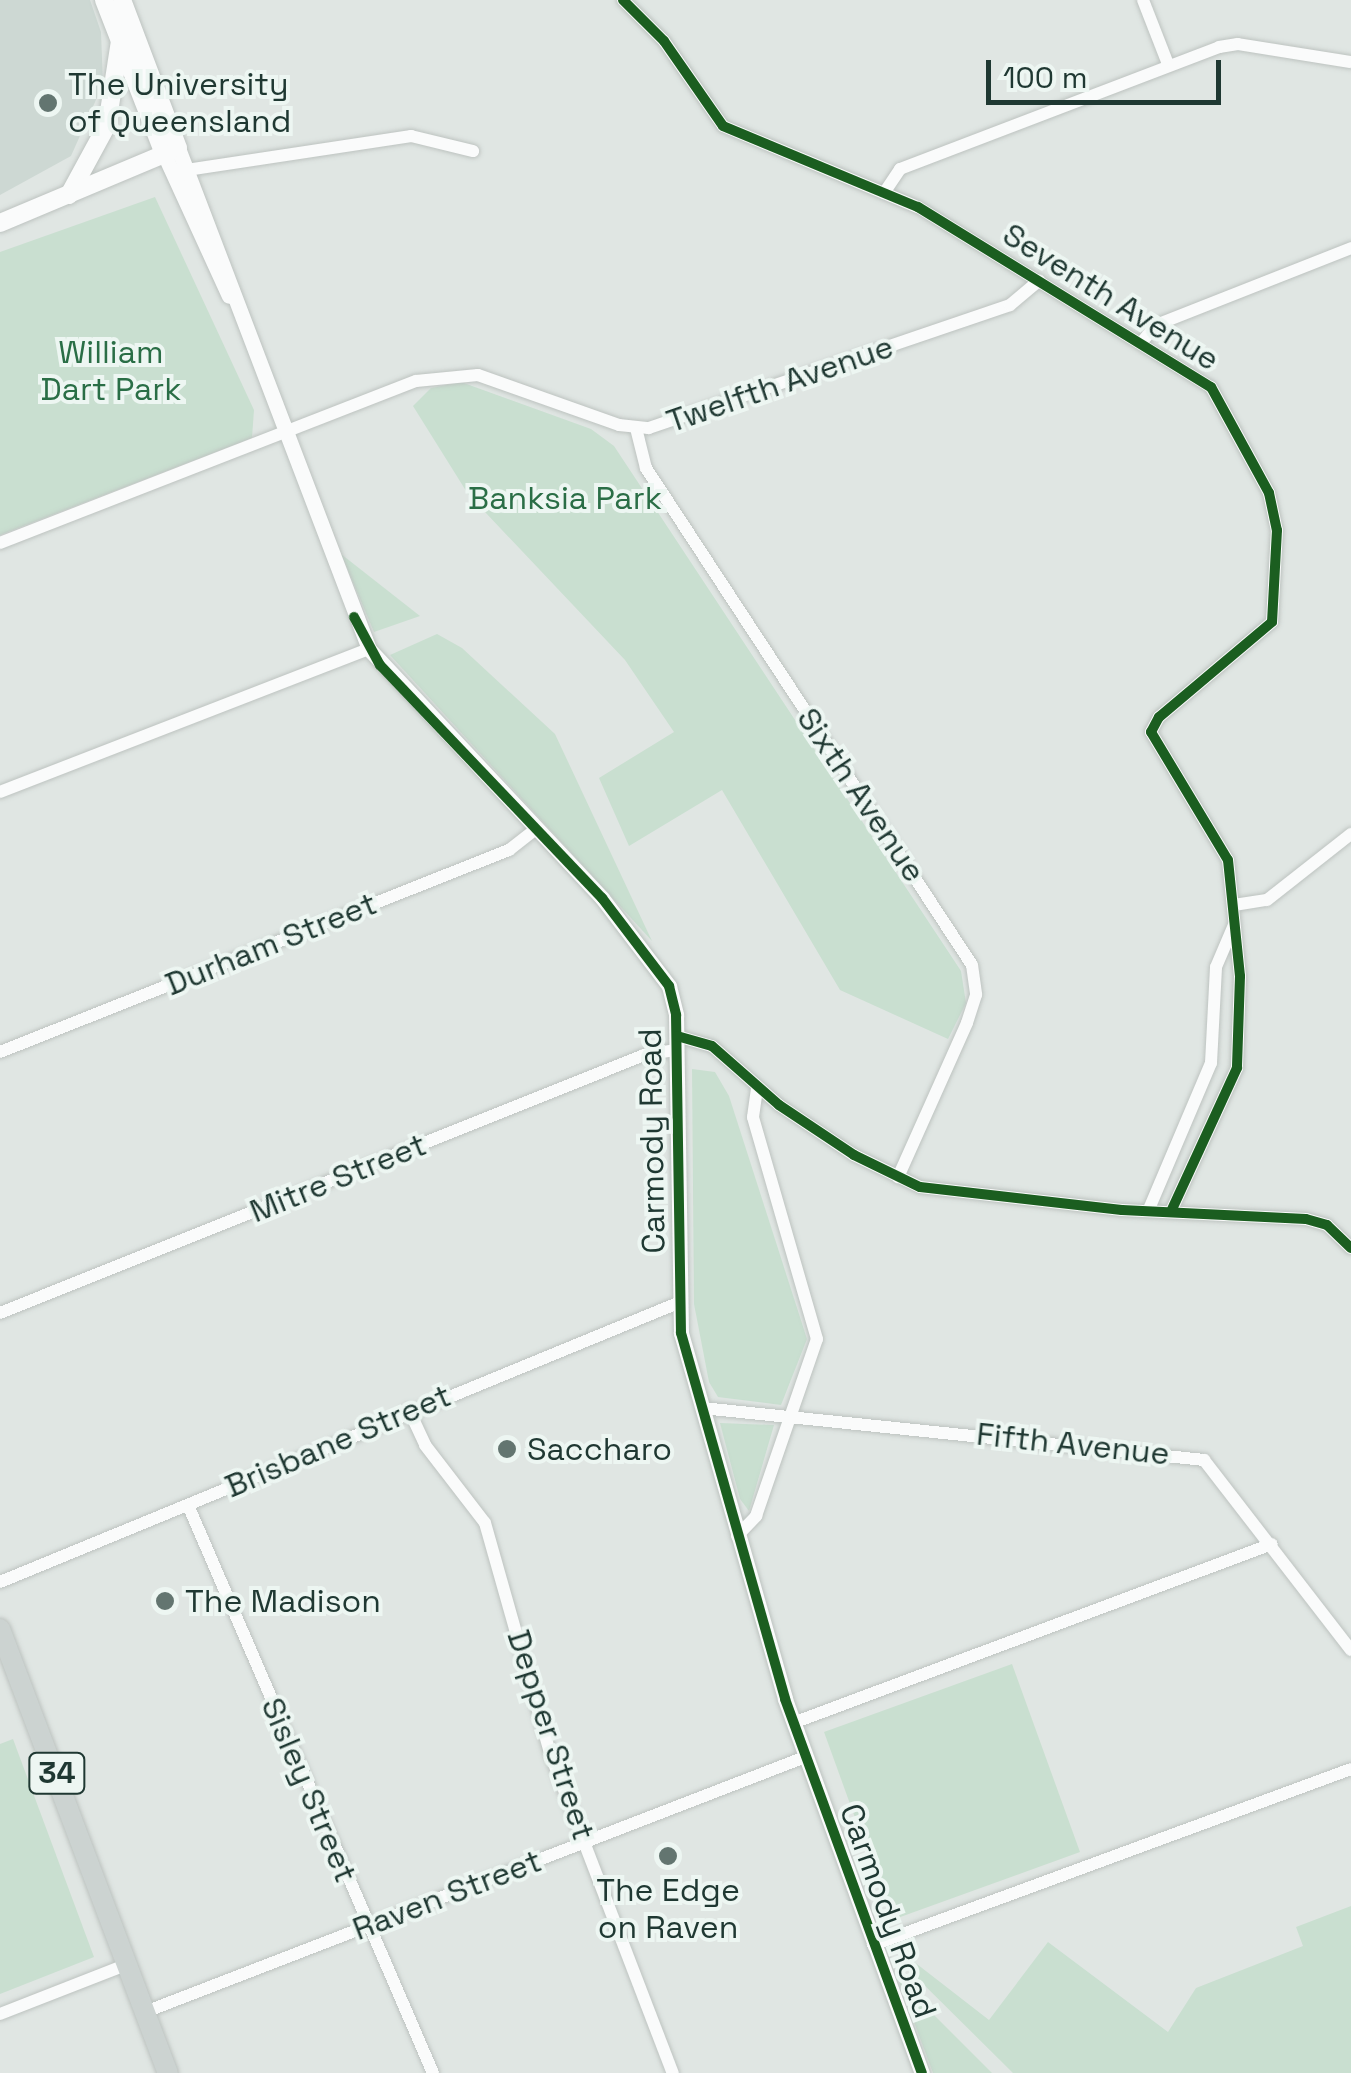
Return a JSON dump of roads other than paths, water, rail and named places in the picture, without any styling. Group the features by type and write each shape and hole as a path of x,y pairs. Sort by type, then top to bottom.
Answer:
{"main road":[{"name":"Carmody Road","path":"104,0 171,151"},
{"name":"Carmody Road","path":"122,0 171,151"},
{"path":"68,196 107,125 120,41"},
{"path":"0,223 171,151"},
{"name":"34","path":"0,1629 168,2073"}],"street":[{"name":"Seventh Avenue","path":"623,0 669,46 718,123 884,192 1141,343 1216,392 1275,511 1272,622 1159,717 1151,732 1155,749 1228,860 1234,905 1240,1059 1172,1210"},
{"path":"1143,0 1168,64"},
{"path":"884,192 900,169 1168,64 1233,44 1351,62"},
{"path":"180,171 411,136 473,151"},
{"name":"Carmody Road","path":"171,151 215,275 237,308 369,649 537,828 662,974 673,998 677,1043 678,1303 702,1408 793,1723 922,2073"},
{"path":"1141,343 1156,324 1351,248"},
{"name":"Twelfth Avenue","path":"0,543 416,381 459,373 636,428 684,419 1010,305 1038,281"},
{"name":"Sixth Avenue","path":"636,428 646,468 972,964 976,995 968,1023 898,1178"},
{"path":"0,792 369,649"},
{"name":"Durham Street","path":"0,1052 509,850 537,828"},
{"path":"1234,905 1267,900 1351,834"},
{"name":"Seventh Avenue","path":"1149,1209 1212,1063 1216,967 1234,925"},
{"path":"677,1043 712,1046 757,1087 898,1178 943,1191 1312,1220 1351,1248"},
{"name":"Mitre Street","path":"0,1313 677,1043"},
{"path":"737,1536 756,1516 816,1339 753,1117 757,1087"},
{"name":"Brisbane Street","path":"0,1582 409,1410 678,1303"},
{"name":"Fifth Avenue","path":"702,1408 1204,1460 1351,1650"},
{"name":"Depper Street","path":"409,1410 425,1446 485,1523 551,1756 674,2073"},
{"name":"Sisley Street","path":"188,1505 366,1926 433,2073"},
{"path":"793,1723 1272,1544"},
{"name":"Raven Street","path":"144,2012 805,1757"},
{"path":"873,1946 1351,1769"},
{"path":"0,2014 126,1965"}],"place":[{"name":"The University of Queensland","path":"48,103"},
{"name":"Saccharo","path":"507,1449"},
{"name":"The Madison","path":"165,1601"},
{"name":"The Edge on Raven","path":"668,1856"}],"park label":[{"name":"William Dart Park","path":"111,372"},
{"name":"Banksia Park","path":"565,498"}]}
